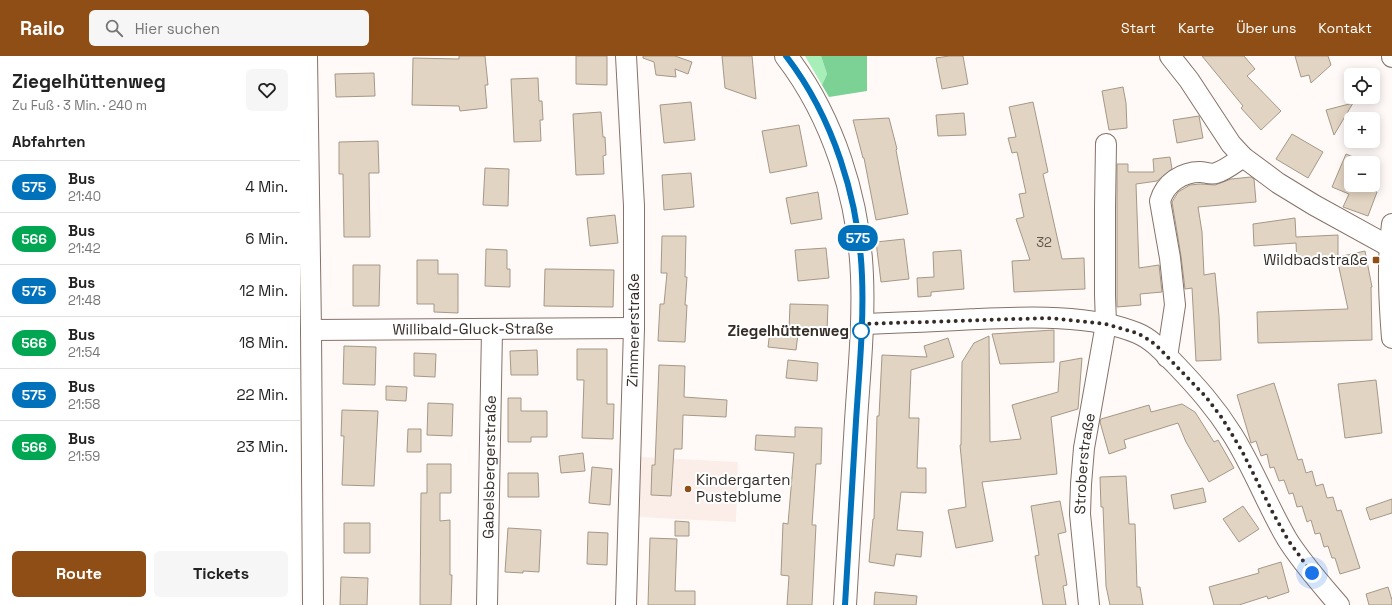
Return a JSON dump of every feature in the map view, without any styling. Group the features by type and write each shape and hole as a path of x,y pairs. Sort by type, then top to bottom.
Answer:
{"main road":[{"path":"786,56 802,79 827,126 836,147 853,209 861,256 862,324 845,605"}],"street":[{"path":"307,56 305,248 311,330 306,460 313,605"},
{"name":"Zimmererstraße","path":"626,56 634,206 634,328 626,605"},
{"path":"1170,56 1189,80 1231,144 1242,157 1314,205 1390,248"},
{"name":"Stroberstraße","path":"1089,605 1080,514 1080,484 1084,448 1106,324 1106,144"},
{"path":"1168,357 1175,305 1170,258 1160,201 1162,195 1165,189 1180,177 1190,173 1201,172 1214,174 1224,170 1242,157"},
{"path":"1392,224 1389,300 1392,338"},
{"path":"862,324 1048,318 1106,324 1137,333 1156,345 1206,397 1222,418 1242,451 1288,540 1303,562 1339,605"},
{"name":"Willibald-Gluck-Straße","path":"311,330 634,328"},
{"name":"Gabelsbergerstraße","path":"487,605 492,330"}],"shaded area":[{"name":"Kindergarten Pusteblume","path":"641,457 738,462 736,522 638,517"}],"green space":[{"path":"805,56 821,56 827,74 822,85"},
{"path":"821,56 867,56 867,91 829,97 822,85 827,74"}],"building":[{"path":"459,56 485,56 488,85 485,85 487,108 460,111 459,106 412,105 413,58 459,59"},
{"path":"576,56 607,56 607,85 576,84"},
{"path":"643,56 675,56 692,62 688,74 675,69 676,77 656,75 654,62 643,58"},
{"path":"722,56 752,56 756,99 725,88"},
{"path":"963,56 968,84 942,89 936,58"},
{"path":"1202,56 1244,56 1255,69 1247,76 1281,111 1261,130 1241,108 1243,106"},
{"path":"1295,56 1328,56 1331,65 1311,83 1309,75 1301,77"},
{"path":"374,73 375,96 336,97 335,74"},
{"path":"538,78 539,101 542,101 543,120 540,120 541,141 514,142 511,79"},
{"path":"1123,87 1126,103 1127,128 1109,130 1102,91"},
{"path":"691,102 695,140 664,143 660,105"},
{"path":"1033,102 1048,172 1043,174 1062,259 1084,258 1085,289 1014,292 1012,261 1030,260 1016,219 1024,217 1019,194 1026,193 1017,152 1012,153 1008,138 1016,137 1009,107"},
{"path":"1352,104 1348,112 1344,112 1344,118 1334,135 1326,110"},
{"path":"601,112 606,155 603,156 604,174 576,175 573,114"},
{"path":"964,113 966,135 938,136 936,115"},
{"path":"1199,116 1203,138 1177,143 1173,120"},
{"path":"889,118 897,149 908,214 876,220 864,158 853,120"},
{"path":"799,125 807,166 770,173 762,131"},
{"path":"1292,134 1323,152 1308,178 1276,159"},
{"path":"378,141 379,173 369,173 370,237 344,237 343,174 339,174 339,142"},
{"path":"1170,157 1172,169 1157,181 1136,184 1139,268 1159,265 1162,292 1140,294 1141,305 1117,307 1117,164 1128,164 1128,172 1154,172 1153,159"},
{"path":"1344,159 1344,192 1332,187"},
{"path":"485,168 509,169 508,206 483,205"},
{"path":"691,173 694,207 664,210 662,175"},
{"path":"1251,177 1254,179 1256,202 1198,207 1202,232 1204,275 1215,273 1221,360 1196,361 1192,288 1185,289 1172,202 1178,192 1190,185 1215,185 1231,179"},
{"path":"818,192 822,219 791,224 786,198"},
{"path":"1344,192 1377,192 1368,216 1343,207 1349,194"},
{"path":"615,215 618,243 590,246 587,218"},
{"path":"1295,218 1296,237 1338,235 1338,257 1365,251 1372,287 1372,340 1258,343 1257,312 1348,309 1338,263 1297,265 1296,243 1254,246 1253,224"},
{"path":"662,236 686,236 685,277 687,277 685,305 687,305 685,342 658,341 660,304 664,304 667,273 661,273"},
{"path":"904,239 909,279 881,282 876,242"},
{"path":"826,248 829,278 798,281 795,250"},
{"path":"486,249 507,250 507,269 510,269 510,287 485,286"},
{"path":"961,250 964,289 931,292 931,296 918,297 917,278 934,277 933,252"},
{"path":"417,260 438,260 438,274 458,274 458,313 434,312 434,304 417,304"},
{"path":"353,265 380,265 379,306 353,306"},
{"path":"545,269 614,270 613,307 544,306"},
{"path":"790,304 828,305 827,331 789,330"},
{"path":"1054,330 1054,362 1000,364 992,334"},
{"path":"770,331 798,334 796,350 768,347"},
{"path":"989,336 990,442 1021,439 1012,405 1058,392 1060,362 1082,358 1078,409 1051,417 1057,474 982,482 993,541 956,548 948,510 966,507 960,445 962,362 974,343"},
{"path":"948,338 954,357 911,370 909,418 919,418 917,468 926,468 926,493 901,492 897,530 923,532 921,557 896,554 894,566 869,562 874,519 877,416 879,416 882,355 927,357 924,346"},
{"path":"344,346 376,347 375,385 343,384"},
{"path":"577,349 607,349 607,404 614,404 613,439 582,438 584,380 577,380"},
{"path":"537,350 538,375 511,375 510,351"},
{"path":"414,353 436,354 435,377 414,376"},
{"path":"788,360 818,363 817,381 786,378"},
{"path":"659,365 685,366 684,397 727,400 726,417 683,415 682,449 674,449 671,496 651,495 652,465 655,465"},
{"path":"1376,380 1382,433 1345,438 1338,384"},
{"path":"1274,383 1298,460 1302,459 1306,473 1312,471 1316,486 1323,484 1327,498 1333,497 1337,511 1341,510 1360,568 1340,574 1335,558 1332,558 1328,546 1324,547 1320,533 1315,534 1311,520 1307,522 1302,506 1297,507 1293,493 1289,494 1284,480 1279,481 1274,467 1270,468 1267,454 1261,456 1256,441 1251,443 1237,395"},
{"path":"386,386 407,387 406,401 386,400"},
{"path":"508,398 521,398 521,411 547,411 547,437 531,437 531,442 508,442"},
{"path":"428,403 453,404 452,436 427,435"},
{"path":"1182,404 1195,412 1214,442 1218,440 1234,468 1209,482 1186,442 1178,423 1124,440 1126,448 1109,454 1100,422 1101,419 1149,405 1151,412"},
{"path":"342,410 378,411 374,486 342,485 344,436 341,436"},
{"path":"795,427 822,428 821,464 816,464 812,525 816,525 812,605 787,605 789,576 781,575 783,523 788,524 794,453 755,450 756,435 795,437"},
{"path":"408,429 421,429 421,452 407,452"},
{"path":"583,453 585,471 561,473 559,456"},
{"path":"427,464 451,464 451,493 440,493 440,521 450,520 450,575 452,575 451,605 420,605 421,493 427,493"},
{"path":"592,467 612,469 610,505 589,503"},
{"path":"508,473 538,473 539,497 508,497"},
{"path":"1126,476 1129,524 1135,524 1137,587 1140,587 1143,605 1110,605 1106,586 1103,507 1101,507 1100,477"},
{"path":"1203,488 1206,502 1174,509 1171,495"},
{"path":"1392,499 1392,513 1370,520 1366,508"},
{"path":"1060,501 1066,532 1058,534 1067,585 1063,586 1066,605 1043,605 1035,556 1039,555 1031,506"},
{"path":"1243,506 1259,529 1239,542 1223,519"},
{"path":"675,521 689,522 689,536 675,536"},
{"path":"344,523 370,523 370,553 344,553"},
{"path":"508,528 541,530 539,572 505,572"},
{"path":"588,532 608,533 607,565 587,564"},
{"path":"650,538 677,539 675,591 695,591 695,605 648,605"},
{"path":"1281,562 1289,592 1268,599 1267,596 1239,605 1214,605 1209,587 1259,573 1258,569"},
{"path":"341,577 368,578 367,605 340,605"},
{"path":"1388,587 1392,605 1369,605 1366,594"},
{"path":"875,592 917,596 916,605 874,605"}],"bus line":[{"name":"575","path":"786,56 811,95 836,147 852,203 861,256 862,324 845,605"}],"place":[{"name":"Wildbadstraße","path":"1376,260"},
{"name":"Ziegelhüttenweg","path":"861,331"},
{"name":"Kindergarten Pusteblume","path":"688,489"}],"route":[{"path":"861,331 862,324 1048,318 1106,324 1137,333 1156,345 1206,397 1233,434 1288,540 1312,573"}]}
